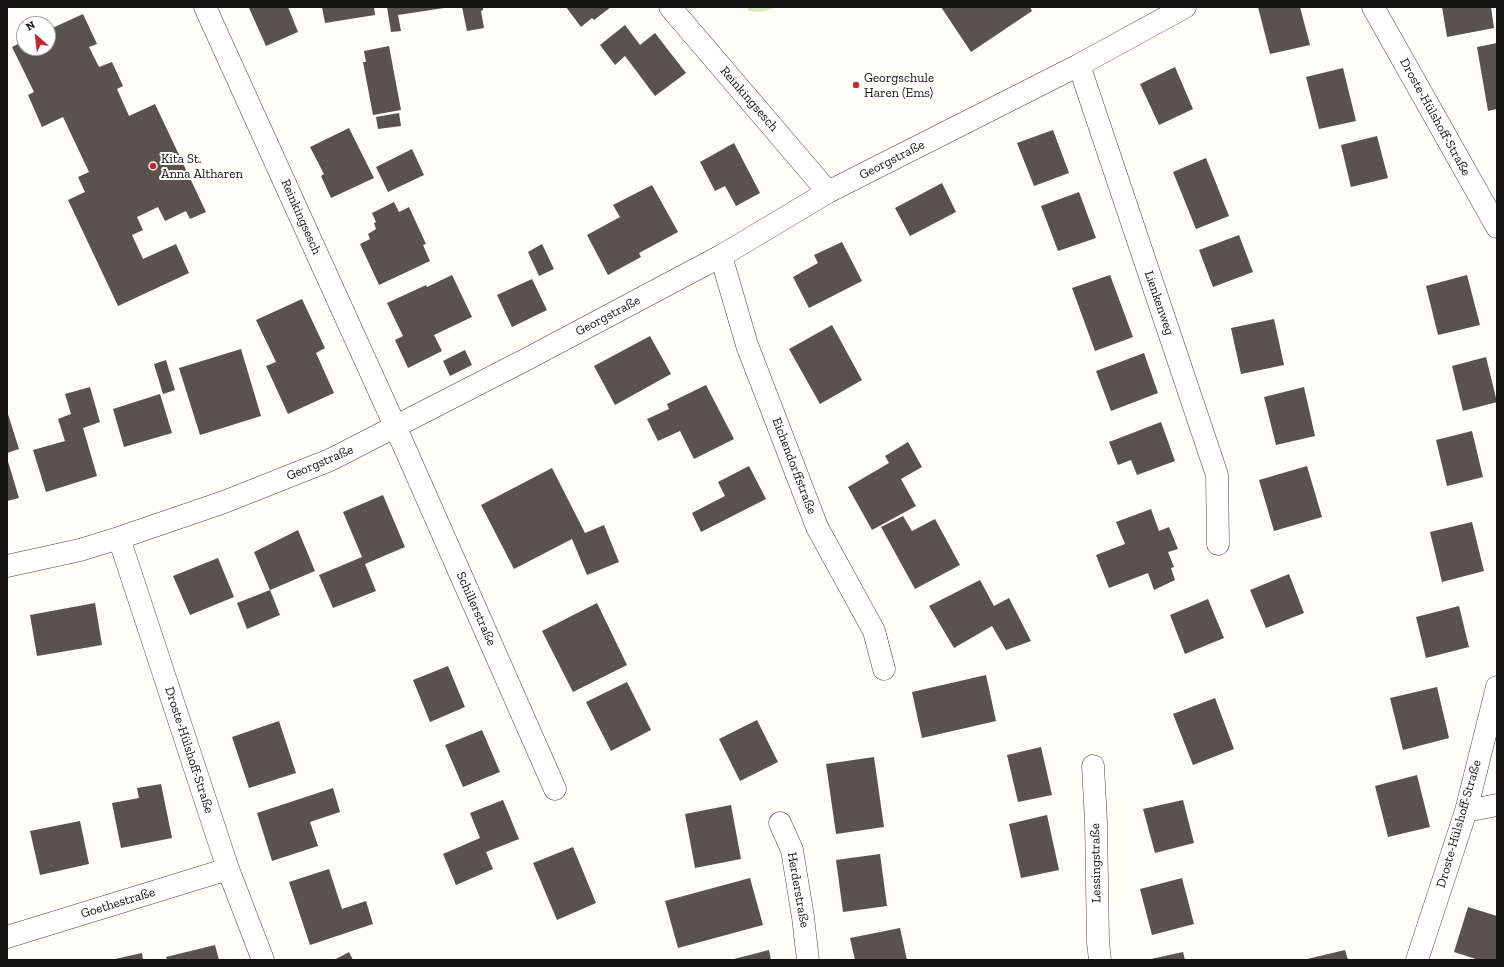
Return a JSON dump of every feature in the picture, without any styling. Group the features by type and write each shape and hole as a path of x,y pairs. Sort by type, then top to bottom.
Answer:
{"street":[{"name":"Reinkingsesch","path":"205,7 396,428"},
{"name":"Reinkingsesch","path":"670,7 828,192"},
{"name":"Georgstraße","path":"7,566 80,550 119,538 224,502 330,460 396,428 721,256 828,192 1078,65 1185,7"},
{"name":"Droste-Hülshoff-Straße","path":"1373,7 1497,227"},
{"name":"Lienkenweg","path":"1078,65 1217,475 1218,544"},
{"name":"Eichendorffstraße","path":"721,256 747,345 817,527 874,631 884,668"},
{"name":"Schillerstraße","path":"396,428 555,789"},
{"name":"Droste-Hülshoff-Straße","path":"119,538 228,869 263,960"},
{"name":"Droste-Hülshoff-Straße","path":"1417,960 1466,812 1497,687"},
{"name":"Lessingstraße","path":"1093,766 1096,822 1098,942 1100,960"},
{"path":"1466,812 1497,805"},
{"name":"Herderstraße","path":"780,823 792,850 808,960"},
{"name":"Goethestraße","path":"7,937 228,869"}],"green space":[{"path":"747,7 776,7 766,11 756,12 749,11"}],"building":[{"path":"288,7 298,32 266,46 249,8"},
{"path":"322,7 374,7 375,15 325,23"},
{"path":"387,7 444,8 398,15 401,31 391,32"},
{"path":"462,7 483,7 483,10 481,11 484,28 467,31"},
{"path":"566,7 611,7 594,20 592,18 581,27"},
{"path":"941,7 1030,7 1032,11 971,52"},
{"path":"1258,7 1300,7 1310,45 1270,54"},
{"path":"1442,7 1491,7 1494,28 1447,37"},
{"path":"83,14 97,44 89,47 99,67 112,62 123,86 117,89 129,116 155,104 206,212 190,219 186,211 165,221 158,207 137,217 143,230 132,235 143,259 176,244 189,273 118,306 68,200 85,192 78,177 89,172 63,117 42,127 28,95 34,92 16,56 56,56 56,26"},
{"path":"625,25 640,45 655,33 686,73 655,96 625,56 615,65 600,45"},
{"path":"1497,43 1497,109 1488,111 1477,47"},
{"path":"16,45 16,55 12,47"},
{"path":"389,46 401,110 373,115 363,62 366,62 364,51"},
{"path":"1175,67 1193,109 1159,125 1140,84"},
{"path":"1343,68 1356,121 1319,129 1306,77"},
{"path":"399,113 401,126 378,129 376,117"},
{"path":"349,128 374,178 331,198 321,176 324,174 310,147"},
{"path":"1053,130 1069,173 1034,186 1017,143"},
{"path":"1377,136 1388,178 1351,187 1341,145"},
{"path":"734,143 760,193 736,206 725,186 715,191 700,162"},
{"path":"412,149 424,175 388,192 376,167"},
{"path":"1206,158 1229,216 1196,229 1173,172"},
{"path":"942,183 956,212 910,236 895,208"},
{"path":"652,185 678,232 639,253 641,257 608,275 587,235 620,217 613,205"},
{"path":"1079,192 1096,238 1058,251 1041,206"},
{"path":"394,202 399,212 409,207 426,244 423,245 430,261 379,285 360,244 370,239 368,234 376,229 374,223 376,222 372,213"},
{"path":"1239,235 1253,272 1213,287 1199,250"},
{"path":"842,242 862,281 809,308 793,277 818,263 814,255"},
{"path":"542,244 554,269 539,276 528,252"},
{"path":"452,275 472,317 434,335 442,351 408,368 395,340 403,336 387,303"},
{"path":"1110,275 1133,337 1095,351 1072,288"},
{"path":"1467,275 1480,325 1438,335 1426,286"},
{"path":"532,279 547,310 512,327 497,295"},
{"path":"302,299 325,348 316,353 334,393 288,414 266,366 276,362 256,320"},
{"path":"1274,319 1284,365 1241,374 1231,328"},
{"path":"832,325 862,380 820,404 789,349"},
{"path":"650,336 671,374 615,405 594,366"},
{"path":"241,349 261,416 200,435 179,368"},
{"path":"465,350 472,365 450,376 443,361"},
{"path":"1144,353 1158,393 1111,411 1096,371"},
{"path":"1486,357 1497,402 1463,411 1452,366"},
{"path":"166,360 175,390 163,394 154,364"},
{"path":"706,385 734,439 694,459 680,431 658,441 647,419 669,409 667,404"},
{"path":"90,387 100,422 83,428 97,476 46,492 33,450 65,441 58,419 71,414 65,394"},
{"path":"1304,387 1315,436 1276,445 1264,397"},
{"path":"160,394 172,433 124,447 113,409"},
{"path":"7,411 19,449 7,453"},
{"path":"1161,422 1175,461 1137,475 1131,460 1118,465 1109,442"},
{"path":"1472,431 1483,477 1447,486 1436,440"},
{"path":"908,442 922,467 901,479 916,506 872,530 848,487 889,463 885,456"},
{"path":"7,458 19,498 7,501"},
{"path":"749,466 766,499 701,532 692,513 725,496 718,482"},
{"path":"1307,466 1322,517 1274,531 1259,480"},
{"path":"552,468 585,533 604,525 619,562 587,575 572,539 514,569 481,505"},
{"path":"383,495 405,547 365,564 376,591 333,608 319,575 362,557 343,512"},
{"path":"1151,509 1159,531 1169,527 1178,549 1168,552 1174,567 1171,568 1175,580 1154,590 1148,573 1109,588 1096,555 1125,544 1116,522"},
{"path":"903,516 912,531 935,519 960,565 915,589 881,527"},
{"path":"1472,522 1484,571 1442,582 1430,532"},
{"path":"298,530 315,571 270,590 254,552"},
{"path":"218,558 234,597 190,615 173,576"},
{"path":"1289,574 1304,613 1266,628 1250,590"},
{"path":"980,580 994,606 1009,598 1031,641 1006,650 992,626 954,648 929,606"},
{"path":"270,590 280,615 247,629 237,603"},
{"path":"1208,599 1224,638 1185,654 1170,615"},
{"path":"95,603 102,645 37,656 30,615"},
{"path":"597,603 627,665 573,692 542,631"},
{"path":"1459,606 1469,647 1426,658 1416,617"},
{"path":"448,666 465,707 430,722 413,680"},
{"path":"986,675 996,721 922,738 912,692"},
{"path":"627,682 651,730 611,751 586,702"},
{"path":"1437,687 1449,738 1403,750 1390,698"},
{"path":"1215,698 1234,749 1193,765 1173,714"},
{"path":"757,720 778,762 740,781 719,739"},
{"path":"279,721 296,773 249,788 232,737"},
{"path":"482,730 500,772 463,787 445,745"},
{"path":"1041,747 1052,795 1018,802 1007,755"},
{"path":"874,757 884,827 836,834 826,764"},
{"path":"1417,775 1430,827 1388,837 1375,786"},
{"path":"161,784 172,838 121,848 112,803 139,798 137,788"},
{"path":"333,788 340,812 310,822 318,846 272,861 257,813"},
{"path":"503,800 519,839 486,852 493,869 456,885 443,854 480,838 470,813"},
{"path":"1183,800 1194,843 1155,853 1143,809"},
{"path":"731,805 741,859 695,868 685,814"},
{"path":"1047,815 1059,870 1021,878 1009,824"},
{"path":"80,821 89,864 40,875 30,831"},
{"path":"573,847 596,903 557,920 533,863"},
{"path":"880,854 887,906 843,912 836,860"},
{"path":"329,869 342,909 366,901 373,924 310,945 289,882"},
{"path":"750,878 763,925 678,948 665,901"},
{"path":"1182,878 1194,924 1152,935 1140,889"},
{"path":"1468,907 1497,916 1497,960 1479,960 1454,952"},
{"path":"900,928 907,960 855,960 850,938"},
{"path":"215,945 219,960 167,960 166,957"},
{"path":"769,950 771,960 734,960 734,959"},
{"path":"1345,950 1348,960 1307,960 1307,959"},
{"path":"349,952 353,960 334,960"},
{"path":"1183,952 1185,960 1151,960 1151,959"},
{"path":"142,953 143,960 115,960 115,959"}],"place":[{"name":"Georgschule Haren (Ems)","path":"856,85"},
{"name":"Kita St. Anna Altharen","path":"153,166"}]}
